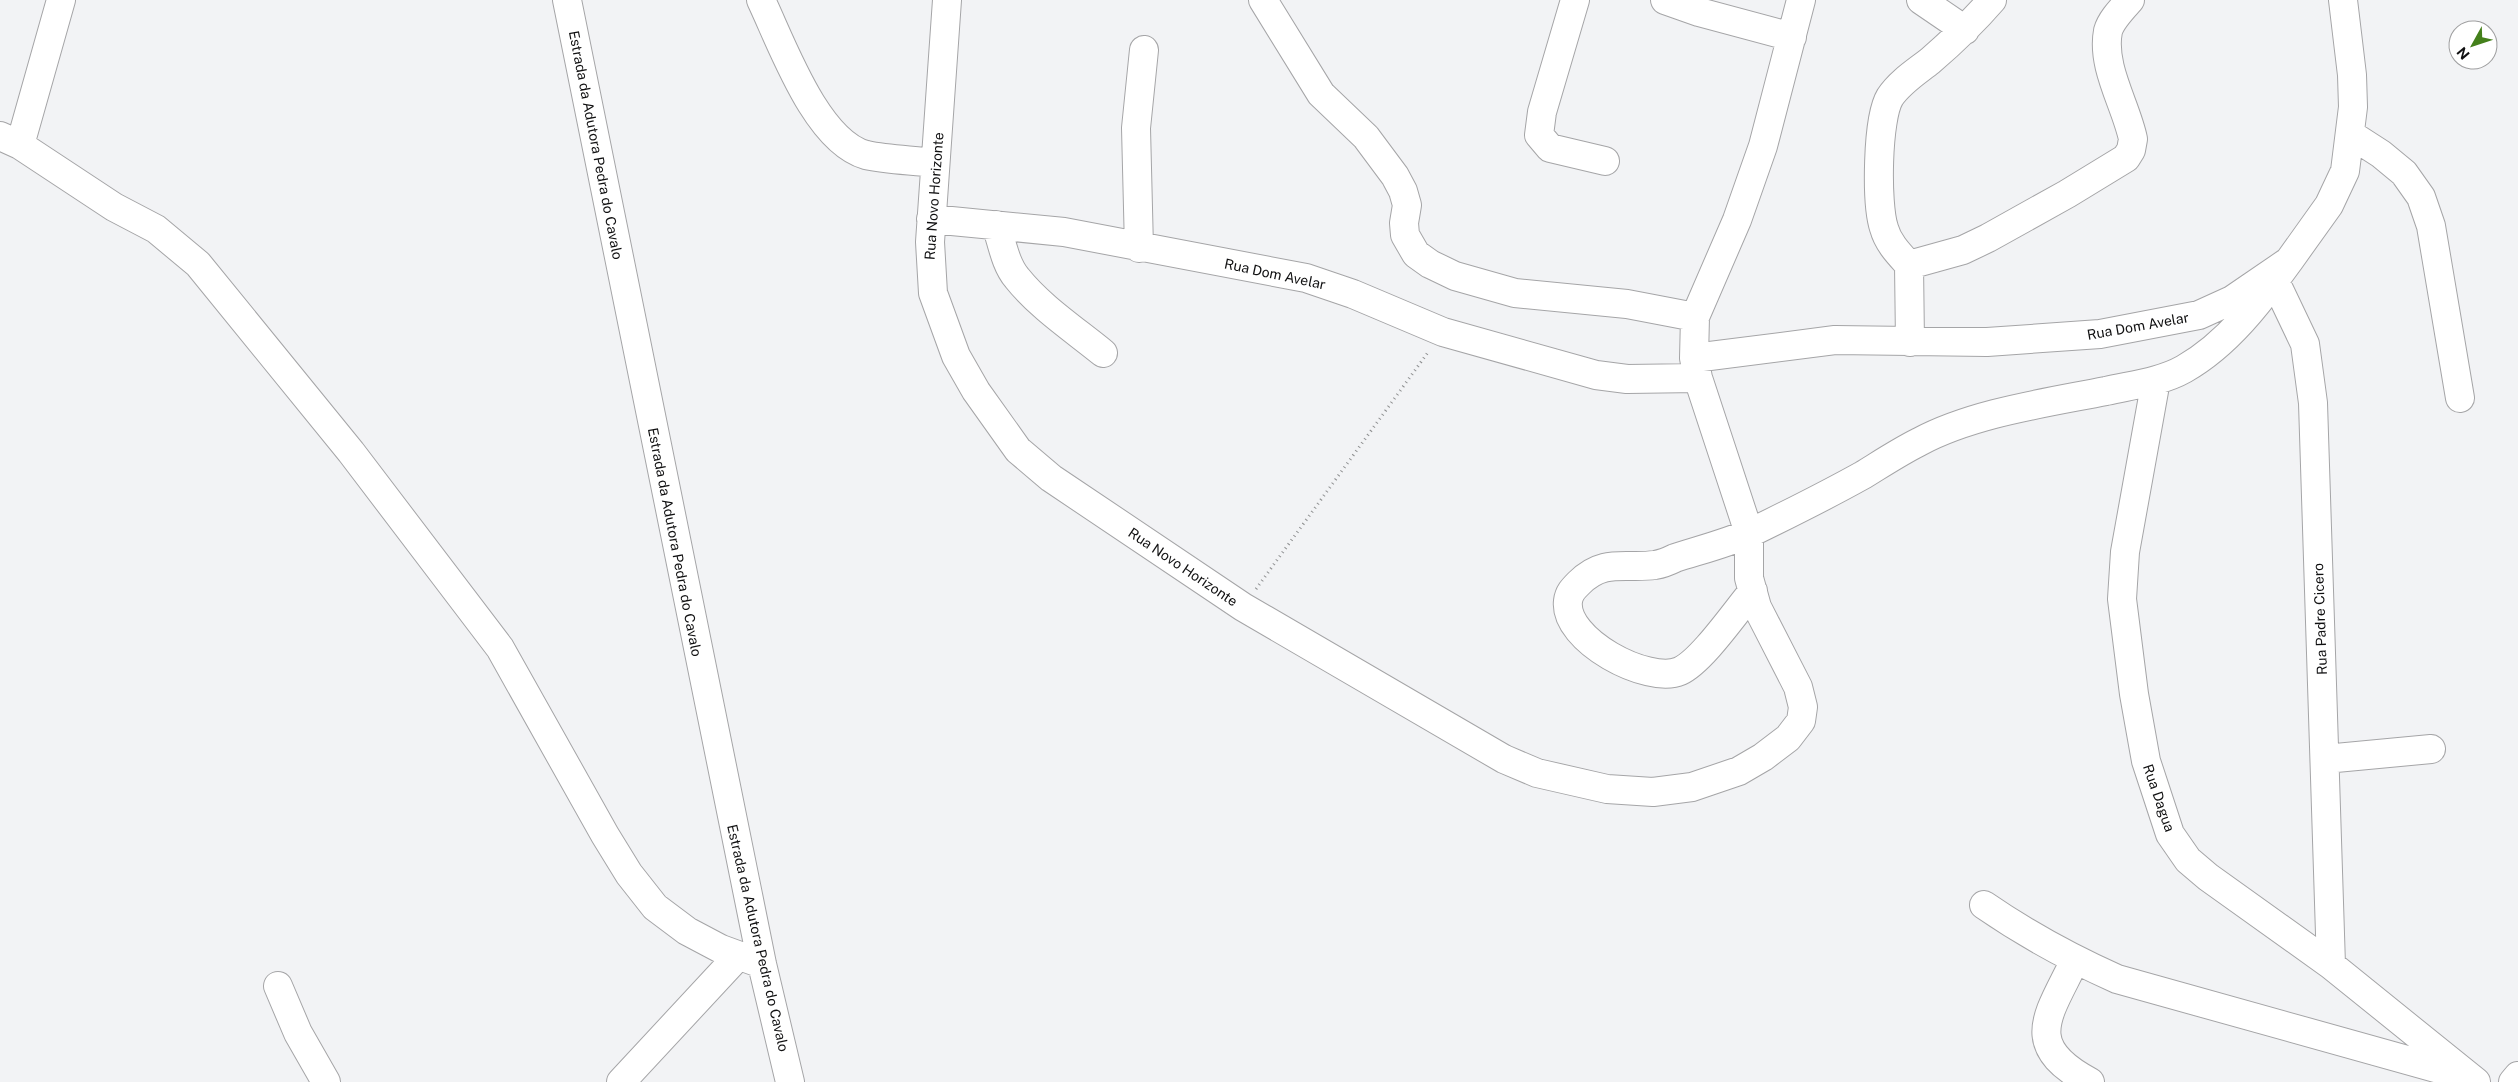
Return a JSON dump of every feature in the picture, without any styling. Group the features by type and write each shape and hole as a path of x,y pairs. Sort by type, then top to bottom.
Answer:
{"street":[{"path":"62,0 10,141 90,192 156,229 198,264 351,452 500,648 605,835 635,881 655,907 687,931 750,960 621,1082"},
{"name":"Estrada da Adutora Pedra do Cavalo","path":"567,0 750,960 790,1082"},
{"path":"761,0 808,99 826,125 848,146 866,155 935,163"},
{"name":"Rua Novo Horizonte","path":"947,0 931,219 930,275 932,293 956,356 976,391 1018,450 1051,478 1243,607 1386,688 1469,740 1537,773 1566,782 1607,789 1653,792 1692,787 1739,771 1763,758 1788,738 1801,721 1803,707 1798,687 1769,634 1757,607 1749,578 1749,533 1696,368 1695,316"},
{"path":"1262,0 1321,94 1366,137 1395,176 1403,191 1407,205 1404,223 1405,235 1412,249 1423,259 1455,276 1515,292 1618,303 1695,316 1748,188 1775,104 1801,0"},
{"path":"1575,0 1542,112 1539,135 1550,148 1605,161"},
{"path":"1664,0 1700,12 1792,37"},
{"path":"1922,0 1964,30"},
{"path":"1910,342 1909,265 1890,244 1881,212 1880,146 1884,116 1890,98 1901,84 1964,30 1992,0"},
{"path":"1909,265 1963,250 1988,238 2068,194 2126,158 2131,150 2133,139 2109,60 2107,44 2108,30 2130,0"},
{"name":"Rua Dom Avelar","path":"931,219 1064,232 1139,248 1306,278 1353,294 1443,332 1596,376 1627,379 1696,368 1835,340 1987,342 2100,334 2199,315 2232,300 2282,272 2329,205 2345,171 2350,134 2352,75 2343,0"},
{"path":"1139,248 1136,128 1144,50"},
{"path":"2350,134 2398,168 2421,198 2430,226 2460,398"},
{"path":"996,225 1008,262 1016,277 1047,307 1103,354"},
{"path":"1753,591 1696,660 1680,671 1666,674 1644,670 1610,656 1587,641 1573,622 1568,604 1571,591 1586,577 1604,567 1624,564 1655,565 1749,533 1845,485 1919,441 1945,430 2016,410 2156,380 2182,370 2212,351 2233,330 2282,272"},
{"name":"Rua Padre Cicero","path":"2282,272 2305,344 2313,403 2331,965"},
{"name":"Rua Dagua","path":"2156,380 2122,575 2122,599 2133,685 2146,762 2170,834 2188,860 2208,877 2331,965 2472,1080"},
{"path":"2325,759 2431,749"},
{"name":"Rua Dagua","path":"1984,905 2026,934 2075,960 2117,979 2472,1080"},
{"path":"2075,960 2047,1019 2045,1033 2047,1044 2058,1062 2090,1082"},
{"path":"278,986 298,1033 326,1082"},
{"path":"2513,1082 2518,1076"}],"path":[{"path":"1243,607 1443,332"}]}
